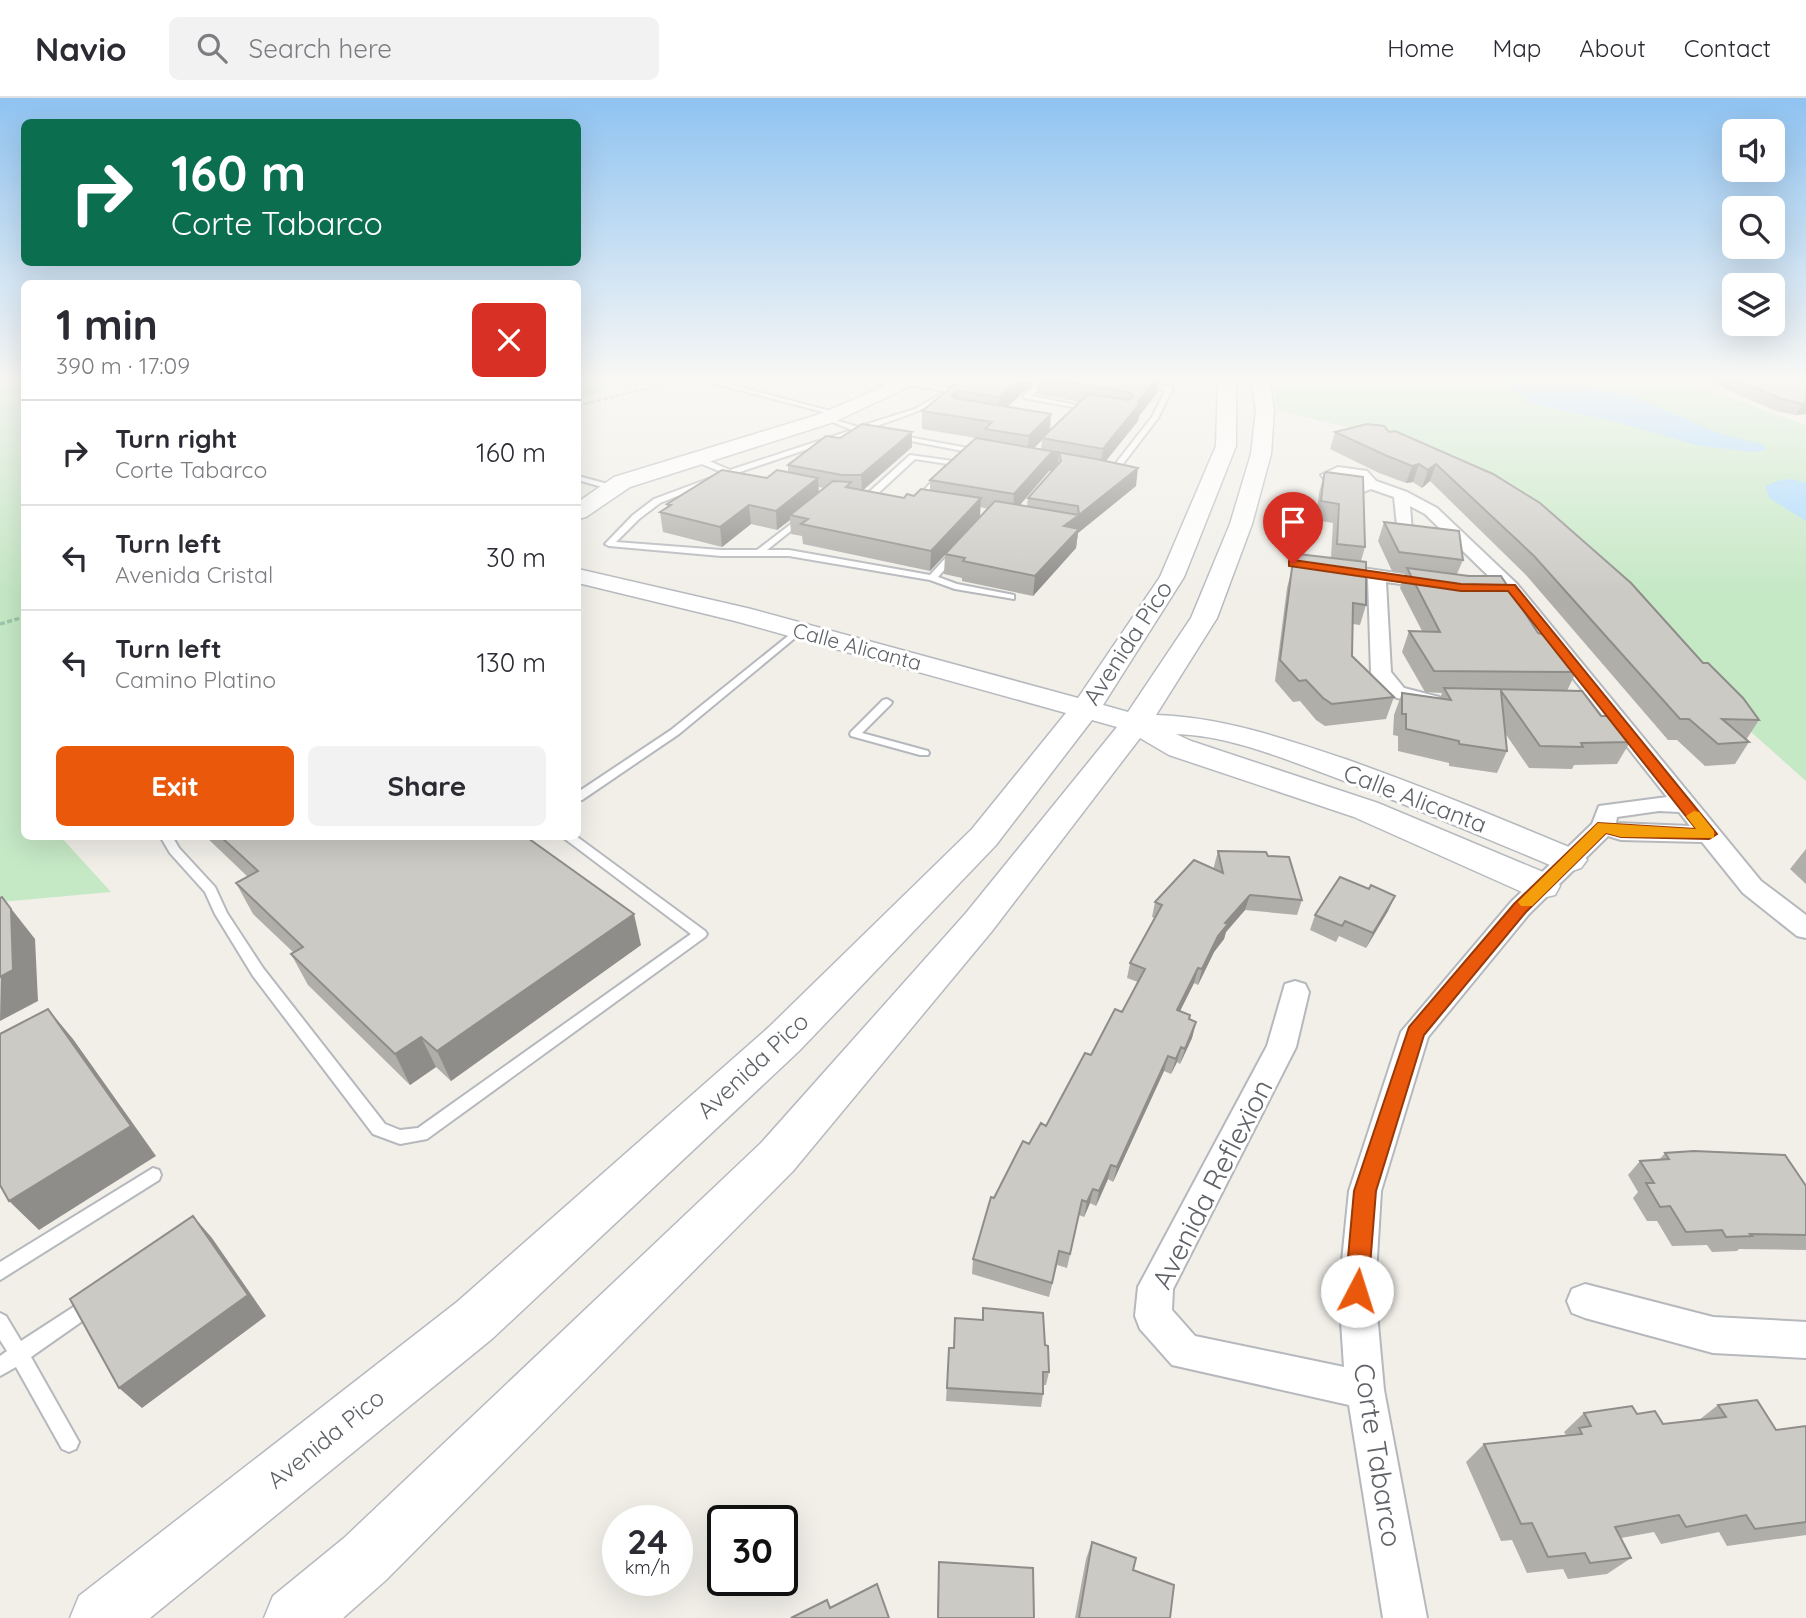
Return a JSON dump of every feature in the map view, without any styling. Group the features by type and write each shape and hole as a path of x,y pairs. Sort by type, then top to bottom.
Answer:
{"main road":[{"path":"581,510 622,482 726,450"},
{"name":"Avenida Pico","path":"101,1618 475,1321 784,1039 984,837 1085,709 1172,577 1224,450"},
{"name":"Avenida Pico","path":"295,1618 374,1549 777,1157 979,922 1136,723 1203,618 1241,524 1261,450"},
{"name":"Calle Alicanta","path":"581,577 742,615 1136,723 1191,726 1280,747 1397,789 1569,860"},
{"name":"Calle Alicanta","path":"1136,723 1180,748 1366,810 1542,886"}],"street":[{"path":"1371,484 1402,495 1431,511 1511,588 1752,887 1806,929"},
{"path":"1402,495 1404,532"},
{"path":"1341,570 1461,587"},
{"path":"1377,575 1381,673 1397,692 1422,701 1448,702"},
{"path":"1486,588 1511,588"},
{"path":"1579,705 1605,705"},
{"name":"Corte Tabarco","path":"1405,1618 1365,1390 1357,1291 1365,1191 1415,1032 1542,886 1603,827 1607,811 1658,804 1685,805"},
{"path":"1603,827 1621,832 1709,834"},
{"name":"Avenida Reflexion","path":"1295,992 1281,1047 1156,1287 1153,1316 1185,1352 1365,1390"},
{"path":"1584,1301 1713,1335 1806,1340"}],"lane":[{"path":"799,450 729,473 657,502 636,517 609,544 789,553 932,578 955,586 1011,597"},
{"path":"967,450 990,454"},
{"path":"1097,472 1110,475 1130,450"},
{"path":"870,496 913,457 953,463 916,502"},
{"path":"697,459 744,477"},
{"path":"581,479 612,488"},
{"path":"856,496 882,496"},
{"path":"905,500 929,504"},
{"path":"759,553 810,511"},
{"path":"932,578 966,542"},
{"path":"581,795 675,732 798,631"},
{"path":"887,702 855,734 924,753"},
{"path":"168,840 174,850 211,890 221,914 258,972 379,1129 400,1138 421,1133 700,934 572,840"},
{"path":"0,1272 153,1175"},
{"path":"0,1367 110,1291"},
{"path":"0,1322 69,1442"}],"path":[{"path":"0,624 21,618"}],"green space":[{"path":"0,450 21,450 21,840 64,840 111,892 0,902"},
{"path":"1390,450 1806,450 1806,781 1751,732 1618,592"}],"water":[{"path":"1792,479 1806,483 1806,521 1769,498 1765,486"}],"building":[{"path":"808,450 891,450 861,475 842,475 788,465"},
{"path":"963,450 1057,452 1051,453 1014,494 930,480"},
{"path":"1374,450 1438,450 1493,474 1540,503 1631,583 1703,663 1708,663 1743,698 1759,720 1722,719 1749,742 1718,744 1689,719 1680,719 1534,556 1436,464 1428,470 1419,464 1412,466"},
{"path":"1059,453 1138,468 1079,515 1078,506 1028,498 1061,461"},
{"path":"722,470 767,478 777,470 818,478 776,511 749,505 720,527 660,512 671,505 667,504"},
{"path":"1326,472 1363,477 1365,547 1337,544 1339,504 1321,501"},
{"path":"833,481 851,482 846,487 904,498 907,494 914,496 921,489 981,498 931,551 801,524 808,519 790,515"},
{"path":"995,501 1079,515 1064,526 1079,529 1035,576 963,561 965,558 945,554"},
{"path":"1384,522 1459,531 1463,560 1399,552"},
{"path":"1298,554 1366,562 1366,605 1353,603 1352,656 1394,697 1332,704 1306,680 1299,681 1280,660 1292,568"},
{"path":"1407,568 1469,576 1501,576 1538,633 1548,636 1576,672 1434,671 1409,631 1440,632"},
{"path":"1444,688 1582,691 1601,716 1611,716 1630,742 1581,743 1583,747 1540,746 1501,691 1507,751 1459,744 1459,741 1406,729 1406,714 1402,714 1402,693 1451,700"},
{"path":"224,840 531,840 634,914 437,1051 421,1037 395,1054 291,954 303,947 236,883 258,871"},
{"path":"1218,851 1266,852 1268,856 1289,857 1302,900 1250,895 1225,923 1228,924 1218,936 1202,969 1198,968 1177,1010 1190,1015 1189,1019 1196,1022 1185,1049 1181,1047 1176,1059 1168,1056 1117,1167 1111,1165 1099,1191 1093,1189 1087,1202 1082,1200 1070,1254 1059,1251 1052,1283 973,1259 991,1197 994,1198 1023,1141 1029,1144 1041,1123 1046,1126 1085,1053 1091,1055 1115,1009 1122,1012 1145,969 1130,963 1162,905 1155,902 1194,860 1223,873"},
{"path":"1340,877 1369,889 1371,885 1395,896 1373,933 1345,921 1342,926 1315,915"},
{"path":"2,897 11,909 13,970 0,977 0,898"},
{"path":"48,1009 131,1126 9,1201 0,1185 0,1034"},
{"path":"1694,1151 1785,1155 1806,1186 1806,1235 1750,1234 1752,1236 1726,1237 1722,1230 1686,1232 1670,1206 1660,1207 1646,1183 1654,1183 1640,1161 1669,1159 1665,1153"},
{"path":"193,1216 248,1295 119,1388 70,1299"},
{"path":"983,1308 1043,1313 1049,1372 1043,1372 1043,1394 947,1388 949,1348 954,1348 955,1318 983,1320"},
{"path":"1757,1400 1776,1430 1806,1426 1806,1522 1755,1529 1746,1515 1686,1527 1679,1515 1615,1527 1631,1558 1590,1563 1585,1553 1548,1557 1532,1523 1521,1524 1484,1444 1582,1434 1579,1428 1591,1426 1584,1413 1632,1406 1637,1414 1655,1411 1663,1424 1726,1417 1718,1405"},
{"path":"1092,1542 1136,1558 1133,1570 1174,1585 1170,1618 1079,1618"},
{"path":"939,1562 1033,1568 1034,1618 938,1618"},
{"path":"877,1584 889,1618 791,1618 827,1600 830,1608"}],"slow traffic":[{"path":"1526,902 1603,827 1621,832 1709,834 1694,816"}],"route":[{"path":"1293,564 1461,587 1511,588 1709,834 1621,832 1603,827 1520,908 1415,1032 1365,1191 1357,1291"}]}
